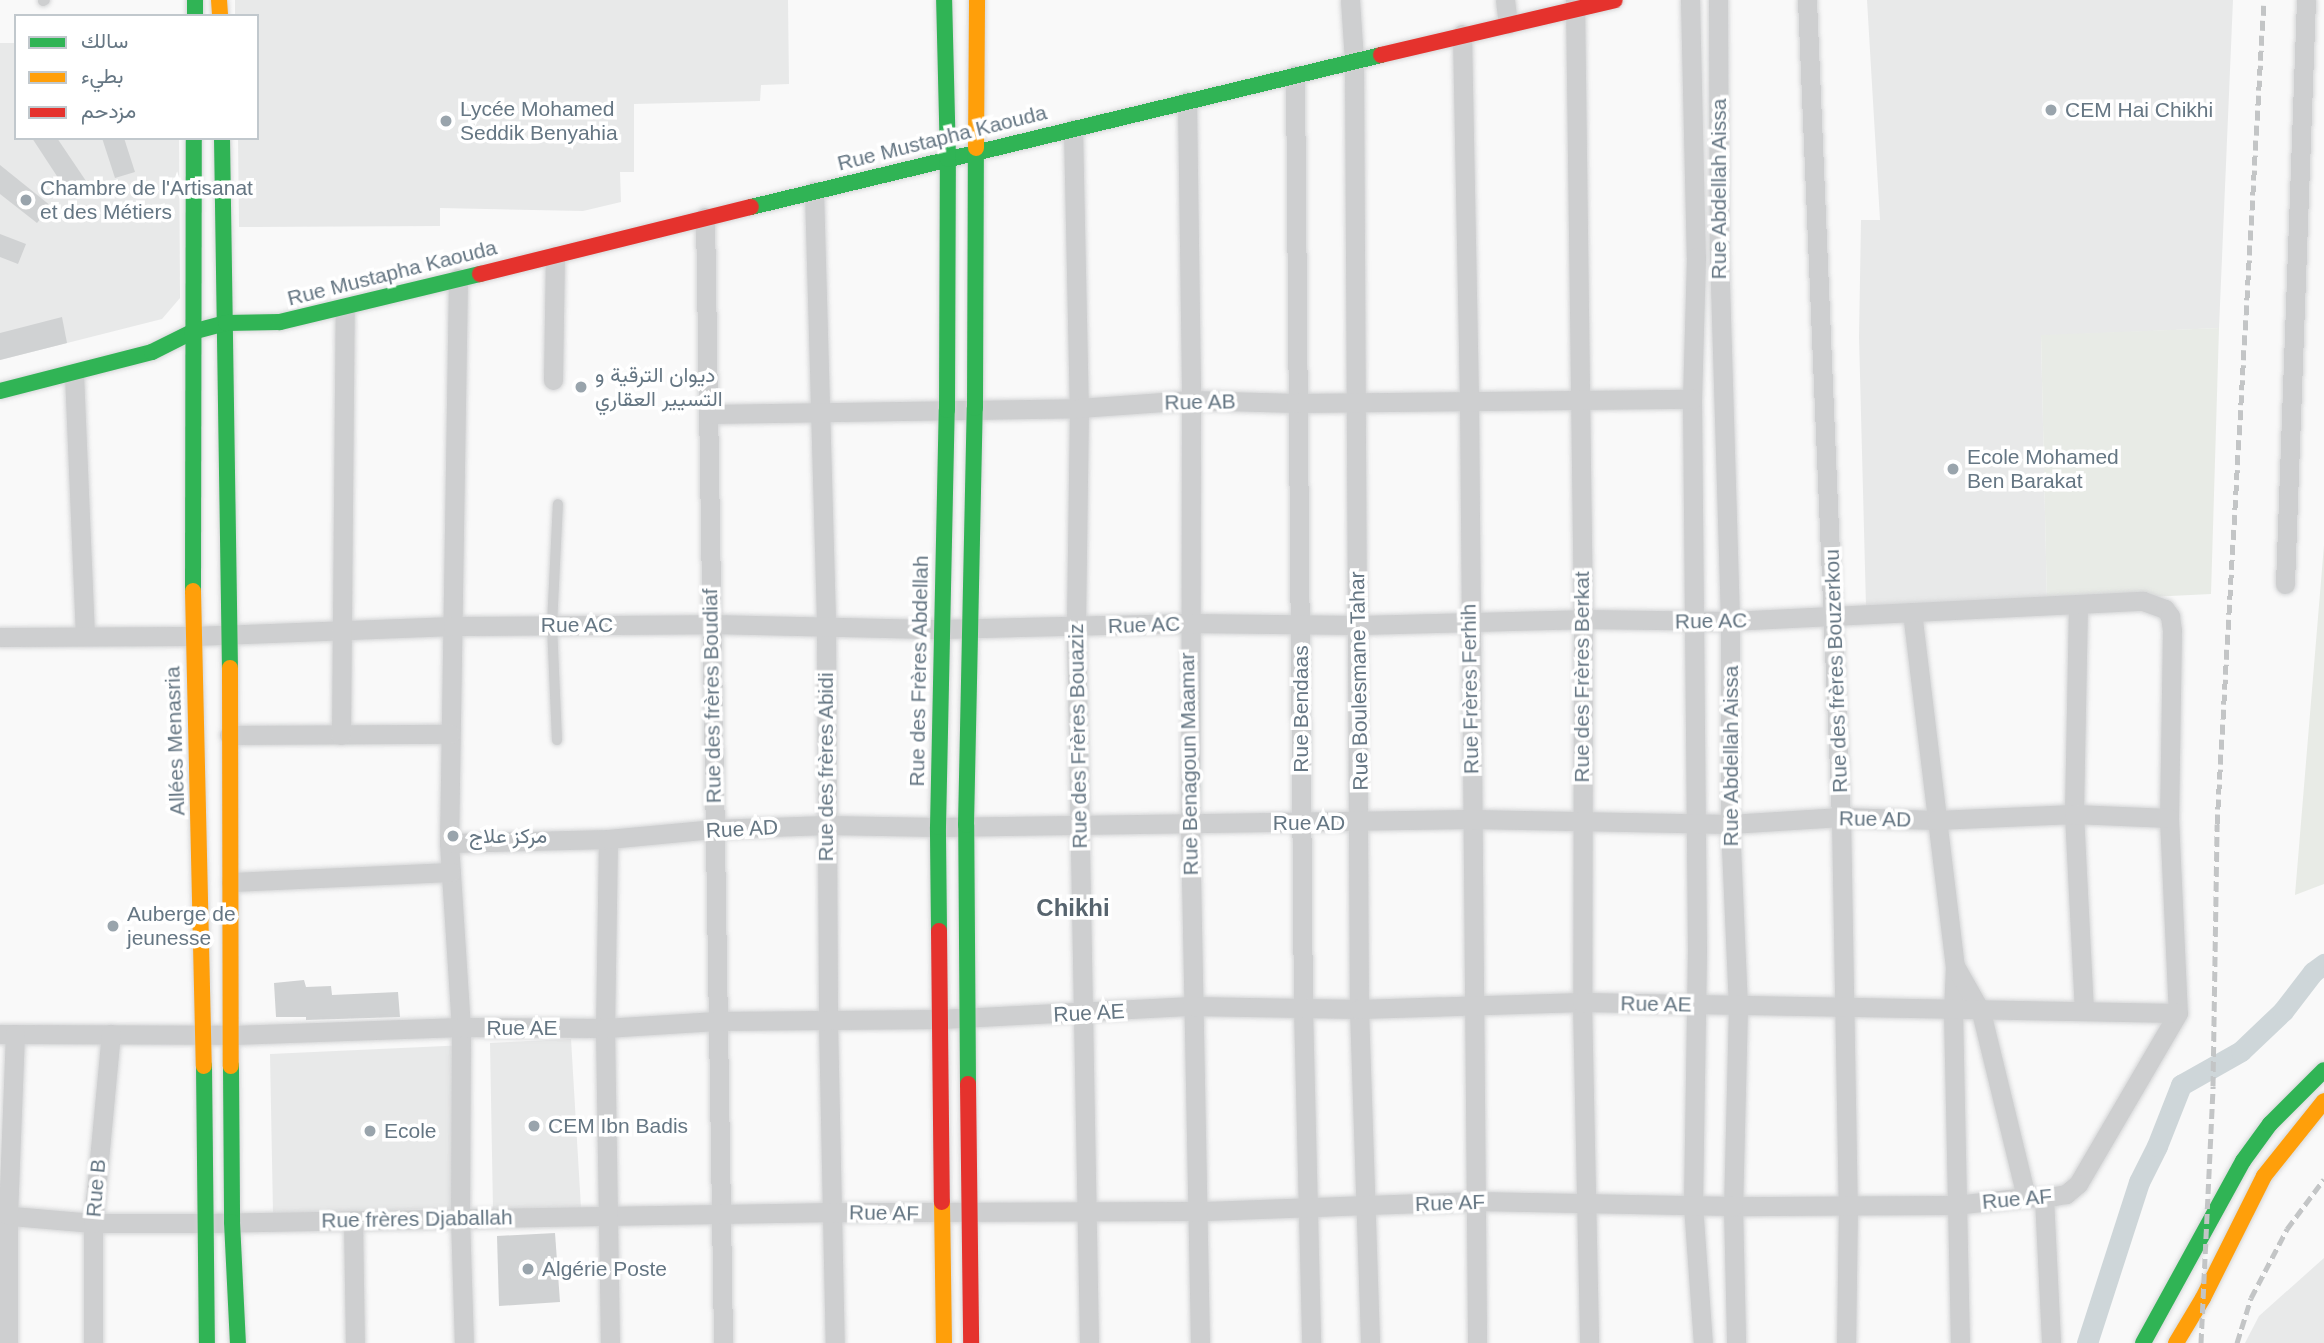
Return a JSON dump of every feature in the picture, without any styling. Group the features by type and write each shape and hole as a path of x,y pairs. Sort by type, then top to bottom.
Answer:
{"main road":[{"name":"Rue des Frères Abdellah","path":"944,0 948,159 947,410 940,629 938,827 944,1343"},
{"path":"971,1343 966,825 975,408 978,150 976,0"},
{"name":"Rue Mustapha Kaouda","path":"0,391 152,352 191,332 226,323 281,322 978,150 1508,24 1574,5 1615,0"},
{"name":"Allées Menasria","path":"194,140 191,332 193,636 204,1035 207,1343"},
{"path":"222,140 226,323 237,344 229,735 232,1222 238,1343"},
{"name":"Rue Mustapha Kaouda","path":"152,352 191,356 237,344 281,322"},
{"path":"2143,1343 2206,1236 2243,1161 2270,1124 2324,1070"},
{"path":"2176,1343 2203,1298 2263,1176 2324,1101"}],"street":[{"name":"Rue Boulesmane Tahar","path":"1353,0 1354,401 1359,625 1359,1009 1370,1343"},
{"path":"1505,0 1508,24"},
{"path":"1689,0 1696,257 1692,399 1695,530 1693,622 1697,756 1694,824 1693,1205 1703,1343"},
{"name":"Rue Abdellah Aissa","path":"1718,0 1719,250 1730,621 1730,824 1738,1006 1733,1206 1736,1343"},
{"name":"Rue des frères Bouzerkou","path":"1807,0 1835,616 1841,817 1848,1205 1846,1343"},
{"path":"2285,584 2306,0"},
{"name":"Rue des Frères Berkat","path":"1574,5 1583,619 1582,1002 1589,1343"},
{"name":"Rue Frères Ferhih","path":"1462,34 1469,399 1476,1343"},
{"name":"Rue Bendaas","path":"1295,75 1303,1008 1311,1343"},
{"name":"Rue Benagoun Maamar","path":"1187,101 1191,400 1188,623 1190,823 1200,1343"},
{"name":"Rue des Frères Bouaziz","path":"1073,129 1079,408 1076,627 1089,1343"},
{"name":"Rue des frères Abidi","path":"814,191 826,628 828,1022 835,1343"},
{"name":"Rue des frères Boudiaf","path":"705,217 723,1343"},
{"path":"553,380 555,256"},
{"path":"457,278 449,843 461,1027 460,1218 464,1343"},
{"path":"341,735 345,307"},
{"path":"74,374 86,635"},
{"name":"Rue AB","path":"708,414 821,410 1079,408 1191,400 1296,403 1469,399 1692,399"},
{"name":"Rue AC","path":"0,637 193,636 552,625 710,624 970,629 1188,623 1359,625 1583,619 1693,622 2143,601 2165,609 2170,617 2169,818"},
{"path":"2078,604 2074,814 2084,1010"},
{"path":"1912,612 1955,966 1955,1205 1960,1343"},
{"path":"229,735 450,734"},
{"name":"Rue AD","path":"449,843 608,839 713,829 826,825 938,827 1301,824 1471,819 1730,824 1841,817 1936,820 2074,814 2169,818"},
{"path":"2169,818 2178,1013"},
{"path":"608,839 605,1028 610,1343"},
{"path":"231,882 451,872"},
{"path":"1955,966 1981,1012 2035,1197 2051,1343"},
{"name":"Rue AE","path":"8,1034 232,1035 461,1027 605,1028 716,1021 828,1022 1082,1014 1192,1006 1359,1009 1582,1002 1981,1012 2084,1010 2178,1013"},
{"name":"Rue AF","path":"834,1212 970,1214 1087,1210 1198,1211 1476,1201 1733,1206 1955,1205 2066,1194 2078,1184 2093,1164 2178,1013"},
{"path":"8,1034 4,1215 8,1343"},
{"name":"Rue B","path":"93,1343 93,1223 111,1034"},
{"name":"Rue frères Djaballah","path":"4,1215 93,1223 205,1223 834,1212"},
{"path":"353,1220 355,1343"}],"lane":[{"path":"557,740 552,625 558,504"}],"shaded area":[{"name":"Lycée Mohamed Seddik Benyahia","path":"235,0 788,0 789,84 761,85 760,101 634,104 634,172 620,172 621,202 583,211 440,208 440,226 239,227 238,140 259,140 259,14 235,14"},
{"name":"CEM Hai Chikhi","path":"1867,0 2233,0 2219,328 2041,336 2047,602 1866,607 1859,337 1861,220 1880,220"},
{"path":"0,43 14,43 14,140 179,140 180,298 162,319 0,360"},
{"path":"2219,328 2211,594 2047,602 2041,335"},
{"path":"2324,545 2324,884 2295,895"},
{"name":"CEM Ibn Badis","path":"571,1039 581,1208 493,1210 490,1043"},
{"name":"Ecole","path":"467,1045 470,1208 273,1213 270,1054"},
{"path":"2324,1258 2324,1343 2245,1343 2259,1316"}],"building":[{"path":"33,140 58,140 86,181 68,193"},
{"path":"103,140 125,140 135,172 115,178"},
{"name":"Chambre de l'Artisanat et des Métiers","path":"0,165 51,206 37,223 0,194"},
{"path":"0,234 26,244 18,264 0,257"},
{"path":"62,317 67,343 0,360 0,333"},
{"path":"304,980 306,987 331,986 332,995 398,992 400,1017 306,1020 306,1017 276,1017 274,983"},
{"name":"Algérie Poste","path":"555,1233 560,1302 499,1306 497,1236"}],"waterway":[{"path":"2087,1343 2139,1182 2157,1146 2181,1085 2241,1051 2283,1011 2313,972 2324,964"}],"railway":[{"path":"2201,1343 2213,1086 2217,824 2264,0"},
{"path":"2237,1343 2251,1298 2287,1229 2324,1179"}],"traffic: fast":[{"path":"195,0 195,14"},
{"path":"939,931 938,827 947,410 948,159 944,0"},
{"path":"751,207 1381,55"},
{"path":"193,591 194,140"},
{"path":"222,140 230,668"},
{"path":"968,1084 966,825 975,408 976,148"},
{"path":"0,391 152,352 192,332 226,323 280,322 480,274"},
{"path":"204,1066 207,1343"},
{"path":"231,1066 232,1222 238,1343"},
{"path":"2143,1343 2243,1161 2270,1124 2324,1070"}],"traffic: slow":[{"path":"219,0 220,14"},
{"path":"976,148 977,0"},
{"path":"193,591 204,1066"},
{"path":"230,668 231,1066"},
{"path":"2176,1343 2203,1298 2264,1176 2324,1101"},
{"path":"942,1202 944,1343"}],"traffic: jam":[{"path":"1381,55 1615,0"},
{"path":"480,274 751,207"},
{"path":"939,931 942,1202"},
{"path":"968,1084 971,1343"}],"place":[{"name":"CEM Hai Chikhi","path":"2051,110"},
{"name":"Lycée Mohamed Seddik Benyahia","path":"446,121"},
{"name":"Chambre de l'Artisanat et des Métiers","path":"26,200"},
{"name":"ديوان الترقية و التسيير العقاري","path":"581,387"},
{"name":"Ecole Mohamed Ben Barakat","path":"1953,469"},
{"name":"مركز علاج","path":"453,836"},
{"name":"Auberge de jeunesse","path":"113,926"},
{"name":"CEM Ibn Badis","path":"534,1126"},
{"name":"Ecole","path":"370,1131"},
{"name":"Algérie Poste","path":"528,1269"}],"district":[{"name":"Chikhi","path":"1073,908"}]}
